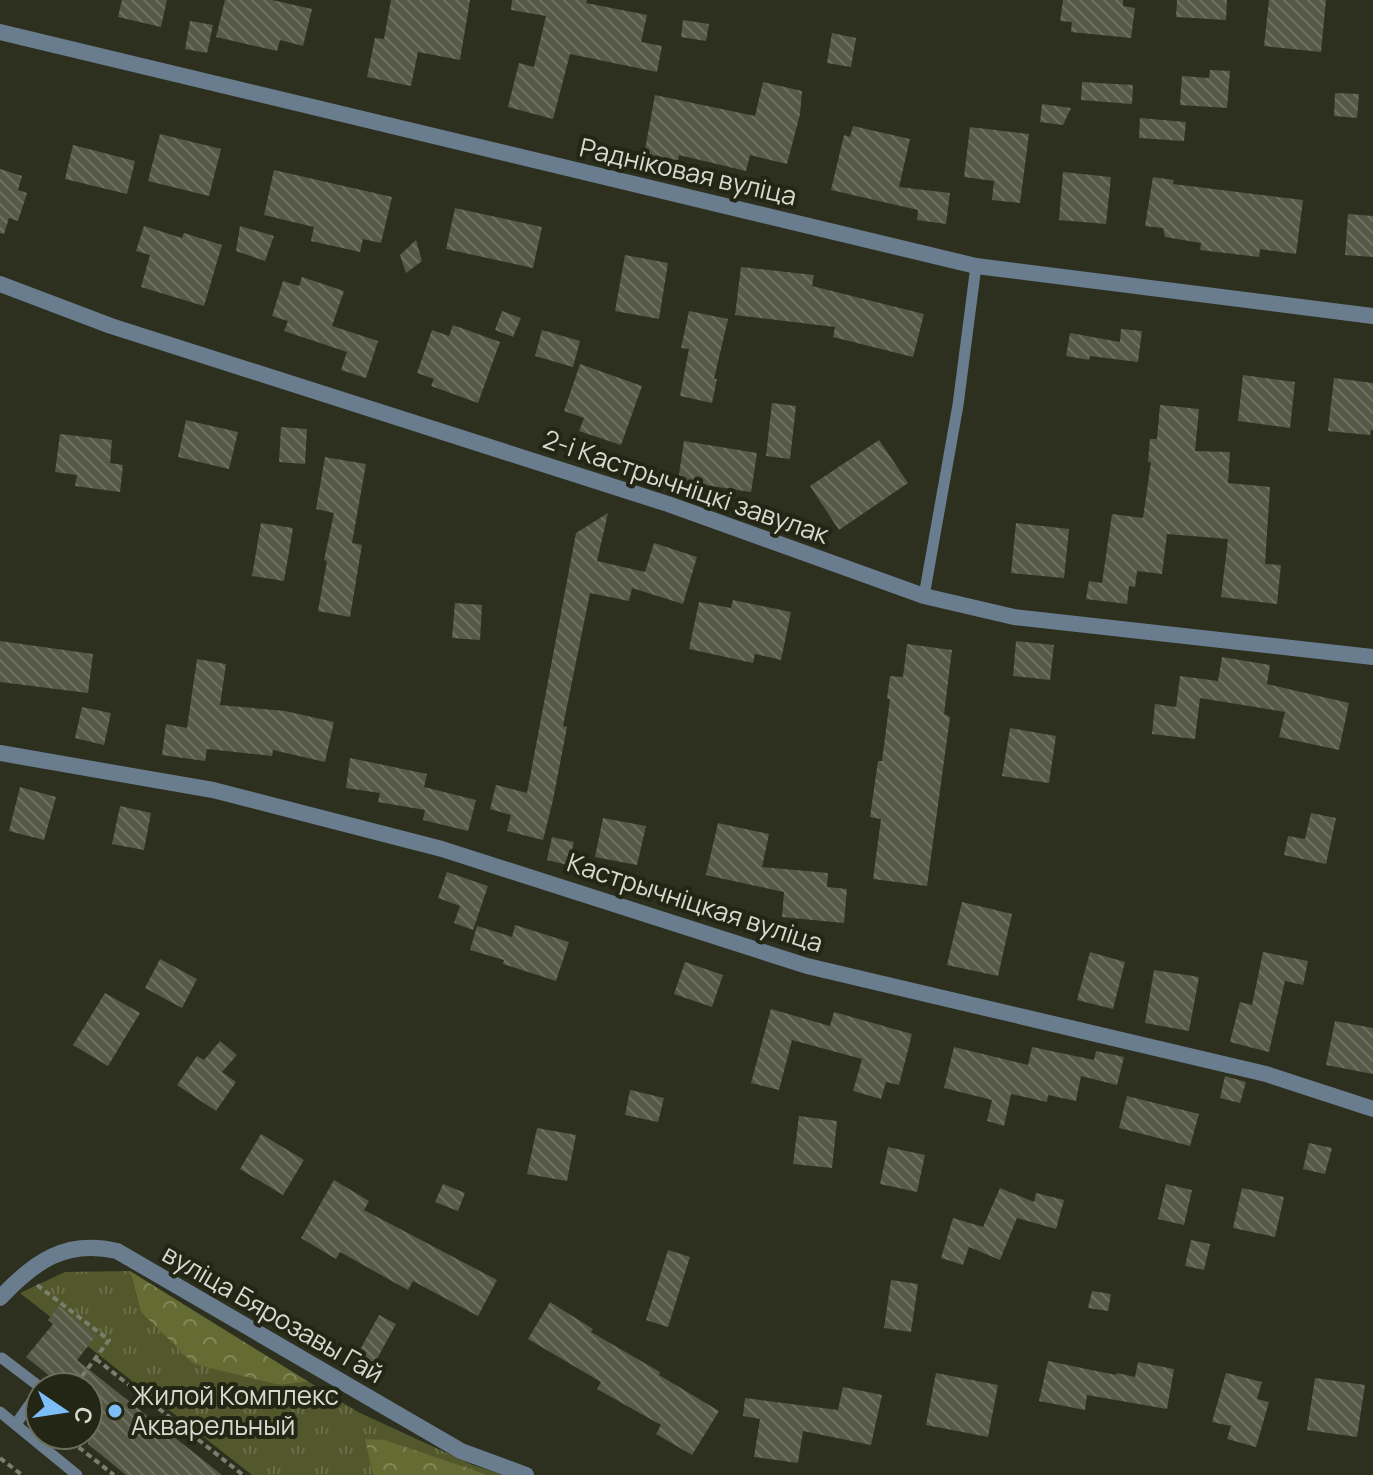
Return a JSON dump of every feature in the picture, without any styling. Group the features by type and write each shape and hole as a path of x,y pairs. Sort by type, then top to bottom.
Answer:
{"street":[{"name":"Радніковая вуліца","path":"0,32 976,266 1373,316"},
{"name":"2-і Кастрычніцкі завулак","path":"0,284 111,326 668,504 924,596 1014,617 1373,657"},
{"name":"Кастрычніцкая вуліца","path":"0,753 213,790 442,849 807,966 1266,1074 1373,1109"},
{"name":"вуліца Бярозавы Гай","path":"0,1298 22,1274 56,1253 98,1247 117,1251 461,1451 526,1475"}],"lane":[{"path":"924,596 958,405 976,266"},
{"path":"2,1358 24,1375"},
{"path":"0,1412 77,1475"},
{"path":"16,1424 24,1412"}],"path":[{"path":"33,1282 109,1340 87,1371"},
{"path":"96,1359 243,1475"},
{"path":"83,1451 114,1475"},
{"path":"0,1458 22,1475"}],"green space":[{"path":"130,1271 141,1312 280,1385 309,1382 358,1412 473,1465 503,1475 488,1475 366,1439 373,1475 252,1475 20,1293 65,1272"},
{"path":"130,1271 309,1382 280,1385 194,1364 141,1312"},
{"path":"365,1439 385,1440 488,1475 373,1475"}],"building":[{"path":"122,0 167,0 161,27 118,17"},
{"path":"225,0 272,0 312,9 303,46 280,40 277,51 216,37"},
{"path":"391,0 470,0 460,60 418,52 411,86 367,77 375,38 384,39"},
{"path":"512,0 587,0 586,3 647,15 641,42 662,46 657,72 570,54 553,119 508,107 519,63 534,67 546,16 511,10"},
{"path":"1063,0 1123,0 1123,6 1135,8 1131,38 1071,32 1072,22 1060,21"},
{"path":"1177,0 1227,0 1226,20 1176,17"},
{"path":"1269,0 1326,0 1321,52 1264,46"},
{"path":"683,20 709,24 706,41 681,37"},
{"path":"190,21 213,25 207,53 185,49"},
{"path":"832,33 856,38 851,67 827,63"},
{"path":"1210,70 1230,71 1227,108 1180,105 1182,76 1209,78"},
{"path":"763,82 802,91 800,114 787,164 750,155 746,171 679,155 678,160 644,155 655,95 755,116"},
{"path":"1082,82 1133,85 1132,104 1081,100"},
{"path":"1335,93 1359,94 1357,118 1334,116"},
{"path":"1042,104 1071,108 1063,125 1040,122"},
{"path":"1140,118 1186,122 1184,141 1139,138"},
{"path":"853,126 910,139 899,187 950,193 946,224 917,220 918,210 831,190 844,135 850,137"},
{"path":"970,127 1029,134 1020,203 992,200 994,181 964,177"},
{"path":"160,134 221,149 209,196 148,181"},
{"path":"73,145 135,161 127,194 65,179"},
{"path":"0,169 22,176 18,190 27,193 18,221 9,218 4,234 0,233"},
{"path":"274,170 392,197 381,243 363,239 360,252 311,241 314,227 264,215"},
{"path":"1063,172 1111,177 1106,224 1059,220"},
{"path":"1153,177 1174,180 1173,184 1303,200 1296,254 1260,249 1259,257 1200,250 1201,243 1165,237 1163,228 1145,226"},
{"path":"455,208 542,227 533,268 446,249"},
{"path":"1348,214 1373,216 1373,257 1345,255"},
{"path":"144,226 182,238 184,233 222,245 204,306 141,287 150,255 136,251"},
{"path":"240,226 274,236 265,261 236,251"},
{"path":"416,240 422,261 406,273 400,255"},
{"path":"625,255 668,263 659,319 615,311"},
{"path":"741,267 814,275 812,286 924,314 913,357 833,337 835,327 735,315"},
{"path":"302,277 344,291 332,326 378,341 366,378 341,370 347,352 284,331 288,321 272,316 283,281 299,286"},
{"path":"502,311 521,318 513,337 495,330"},
{"path":"689,311 728,319 714,379 717,379 712,403 680,396 689,349 681,348"},
{"path":"453,325 500,342 478,403 431,386 434,379 417,373 432,330 449,336"},
{"path":"1121,329 1142,331 1138,362 1066,356 1070,333 1120,342"},
{"path":"542,330 580,341 573,367 535,356"},
{"path":"580,364 642,386 621,445 579,431 584,418 564,411"},
{"path":"1243,375 1295,382 1290,428 1238,421"},
{"path":"1334,378 1373,383 1373,430 1370,435 1328,431"},
{"path":"772,403 796,406 790,459 766,456"},
{"path":"1160,405 1199,409 1195,451 1230,452 1228,483 1270,487 1265,564 1281,565 1277,604 1221,597 1228,539 1167,534 1162,574 1137,571 1135,587 1129,586 1127,604 1086,599 1089,581 1102,583 1112,514 1143,518 1151,462 1148,462 1150,439 1157,439"},
{"path":"186,420 238,432 229,469 178,457"},
{"path":"281,427 307,429 305,464 279,462"},
{"path":"60,434 112,440 110,463 123,465 120,492 75,486 77,475 55,472"},
{"path":"879,440 908,483 839,530 810,486"},
{"path":"684,441 757,453 751,492 678,481"},
{"path":"325,457 366,464 352,543 362,545 350,617 318,611 334,513 316,509"},
{"path":"608,513 597,561 645,572 654,543 697,557 683,604 632,588 629,601 590,593 563,726 567,727 543,840 507,831 511,815 490,809 496,785 527,793 576,533"},
{"path":"261,523 293,528 284,581 252,576"},
{"path":"1016,523 1069,529 1064,578 1011,573"},
{"path":"733,600 791,612 781,660 755,654 753,663 689,649 699,602 731,608"},
{"path":"455,603 482,605 480,640 452,638"},
{"path":"0,641 93,654 88,693 0,682"},
{"path":"1016,641 1054,645 1050,680 1013,676"},
{"path":"907,644 952,650 944,714 950,717 927,886 873,879 881,819 870,817 878,761 882,761 890,676 903,677"},
{"path":"1222,657 1270,665 1267,684 1349,703 1339,750 1279,737 1285,712 1200,698 1195,739 1152,734 1155,704 1176,707 1180,676 1218,681"},
{"path":"197,659 226,664 220,705 285,711 334,722 325,762 273,750 272,756 207,749 205,761 162,755 166,724 187,728"},
{"path":"82,707 111,713 104,745 75,738"},
{"path":"1010,728 1056,736 1049,783 1002,776"},
{"path":"350,758 427,774 424,787 476,800 468,831 423,820 425,810 378,802 380,793 346,788"},
{"path":"20,787 56,797 44,840 9,831"},
{"path":"120,806 151,813 144,850 112,844"},
{"path":"1311,813 1336,818 1326,864 1284,855 1288,836 1305,839"},
{"path":"603,818 646,826 637,865 595,857"},
{"path":"718,823 769,834 762,867 828,873 827,887 847,889 844,923 782,917 784,892 706,875"},
{"path":"552,837 574,842 568,865 547,860"},
{"path":"447,872 488,886 473,930 454,923 460,906 438,898"},
{"path":"962,902 1012,914 998,976 947,965"},
{"path":"515,925 569,942 556,981 470,950 477,926 512,937"},
{"path":"1090,952 1125,962 1113,1009 1077,1000"},
{"path":"1263,952 1308,961 1303,985 1285,981 1269,1052 1230,1042 1240,1002 1252,1005"},
{"path":"160,959 197,979 182,1008 145,988"},
{"path":"685,962 723,975 712,1007 674,994"},
{"path":"1154,970 1199,977 1189,1031 1145,1023"},
{"path":"105,993 140,1013 108,1066 73,1045"},
{"path":"771,1009 830,1026 834,1012 912,1034 899,1085 886,1082 881,1099 853,1091 862,1059 792,1040 779,1090 751,1083"},
{"path":"1335,1021 1373,1028 1373,1074 1326,1065"},
{"path":"220,1041 237,1055 222,1072 236,1082 216,1111 177,1085 197,1056 204,1060"},
{"path":"954,1047 1028,1065 1032,1047 1094,1060 1096,1051 1124,1057 1117,1085 1081,1076 1076,1101 1048,1095 1047,1102 1011,1094 1004,1126 987,1121 992,1100 944,1088"},
{"path":"1225,1076 1246,1082 1240,1103 1220,1098"},
{"path":"630,1090 664,1098 658,1122 625,1115"},
{"path":"1127,1096 1199,1114 1190,1146 1119,1128"},
{"path":"799,1116 837,1121 832,1168 793,1164"},
{"path":"537,1128 576,1135 567,1181 527,1174"},
{"path":"261,1134 304,1160 283,1195 240,1169"},
{"path":"1309,1143 1332,1148 1325,1174 1303,1169"},
{"path":"888,1147 925,1155 917,1192 880,1184"},
{"path":"334,1180 369,1201 364,1210 497,1280 478,1316 413,1281 408,1290 340,1252 336,1259 301,1238"},
{"path":"443,1184 465,1193 458,1211 435,1202"},
{"path":"1166,1184 1192,1190 1184,1225 1158,1219"},
{"path":"1000,1188 1034,1202 1036,1193 1064,1200 1056,1229 1017,1218 1000,1260 969,1247 963,1265 941,1258 953,1218 983,1227"},
{"path":"1242,1188 1284,1197 1275,1237 1233,1228"},
{"path":"1191,1240 1210,1244 1204,1270 1185,1266"},
{"path":"668,1250 690,1257 668,1327 646,1320"},
{"path":"891,1280 918,1284 911,1332 884,1328"},
{"path":"1092,1291 1111,1294 1108,1311 1088,1308"},
{"path":"550,1302 593,1329 591,1332 719,1411 692,1455 656,1434 661,1425 597,1389 601,1382 528,1339"},
{"name":"Жилой Комплекс Акварельный","path":"59,1306 96,1336 77,1360 91,1371 43,1371 26,1357 53,1324 48,1320"},
{"path":"379,1315 396,1324 372,1368 355,1359"},
{"path":"1048,1361 1135,1377 1138,1362 1174,1369 1167,1409 1087,1395 1085,1410 1039,1401"},
{"path":"936,1373 998,1385 988,1437 926,1425"},
{"path":"1226,1373 1262,1382 1257,1399 1269,1402 1256,1447 1227,1439 1231,1426 1212,1422"},
{"path":"1315,1378 1365,1385 1357,1437 1307,1430"},
{"name":"Жилой Комплекс Акварельный","path":"104,1381 222,1475 126,1475 97,1451 104,1451"},
{"path":"843,1387 882,1395 871,1445 803,1431 798,1463 754,1457 760,1419 743,1416 745,1398 838,1410"}],"place":[{"name":"Жилой Комплекс Акварельный","path":"115,1411"}]}
